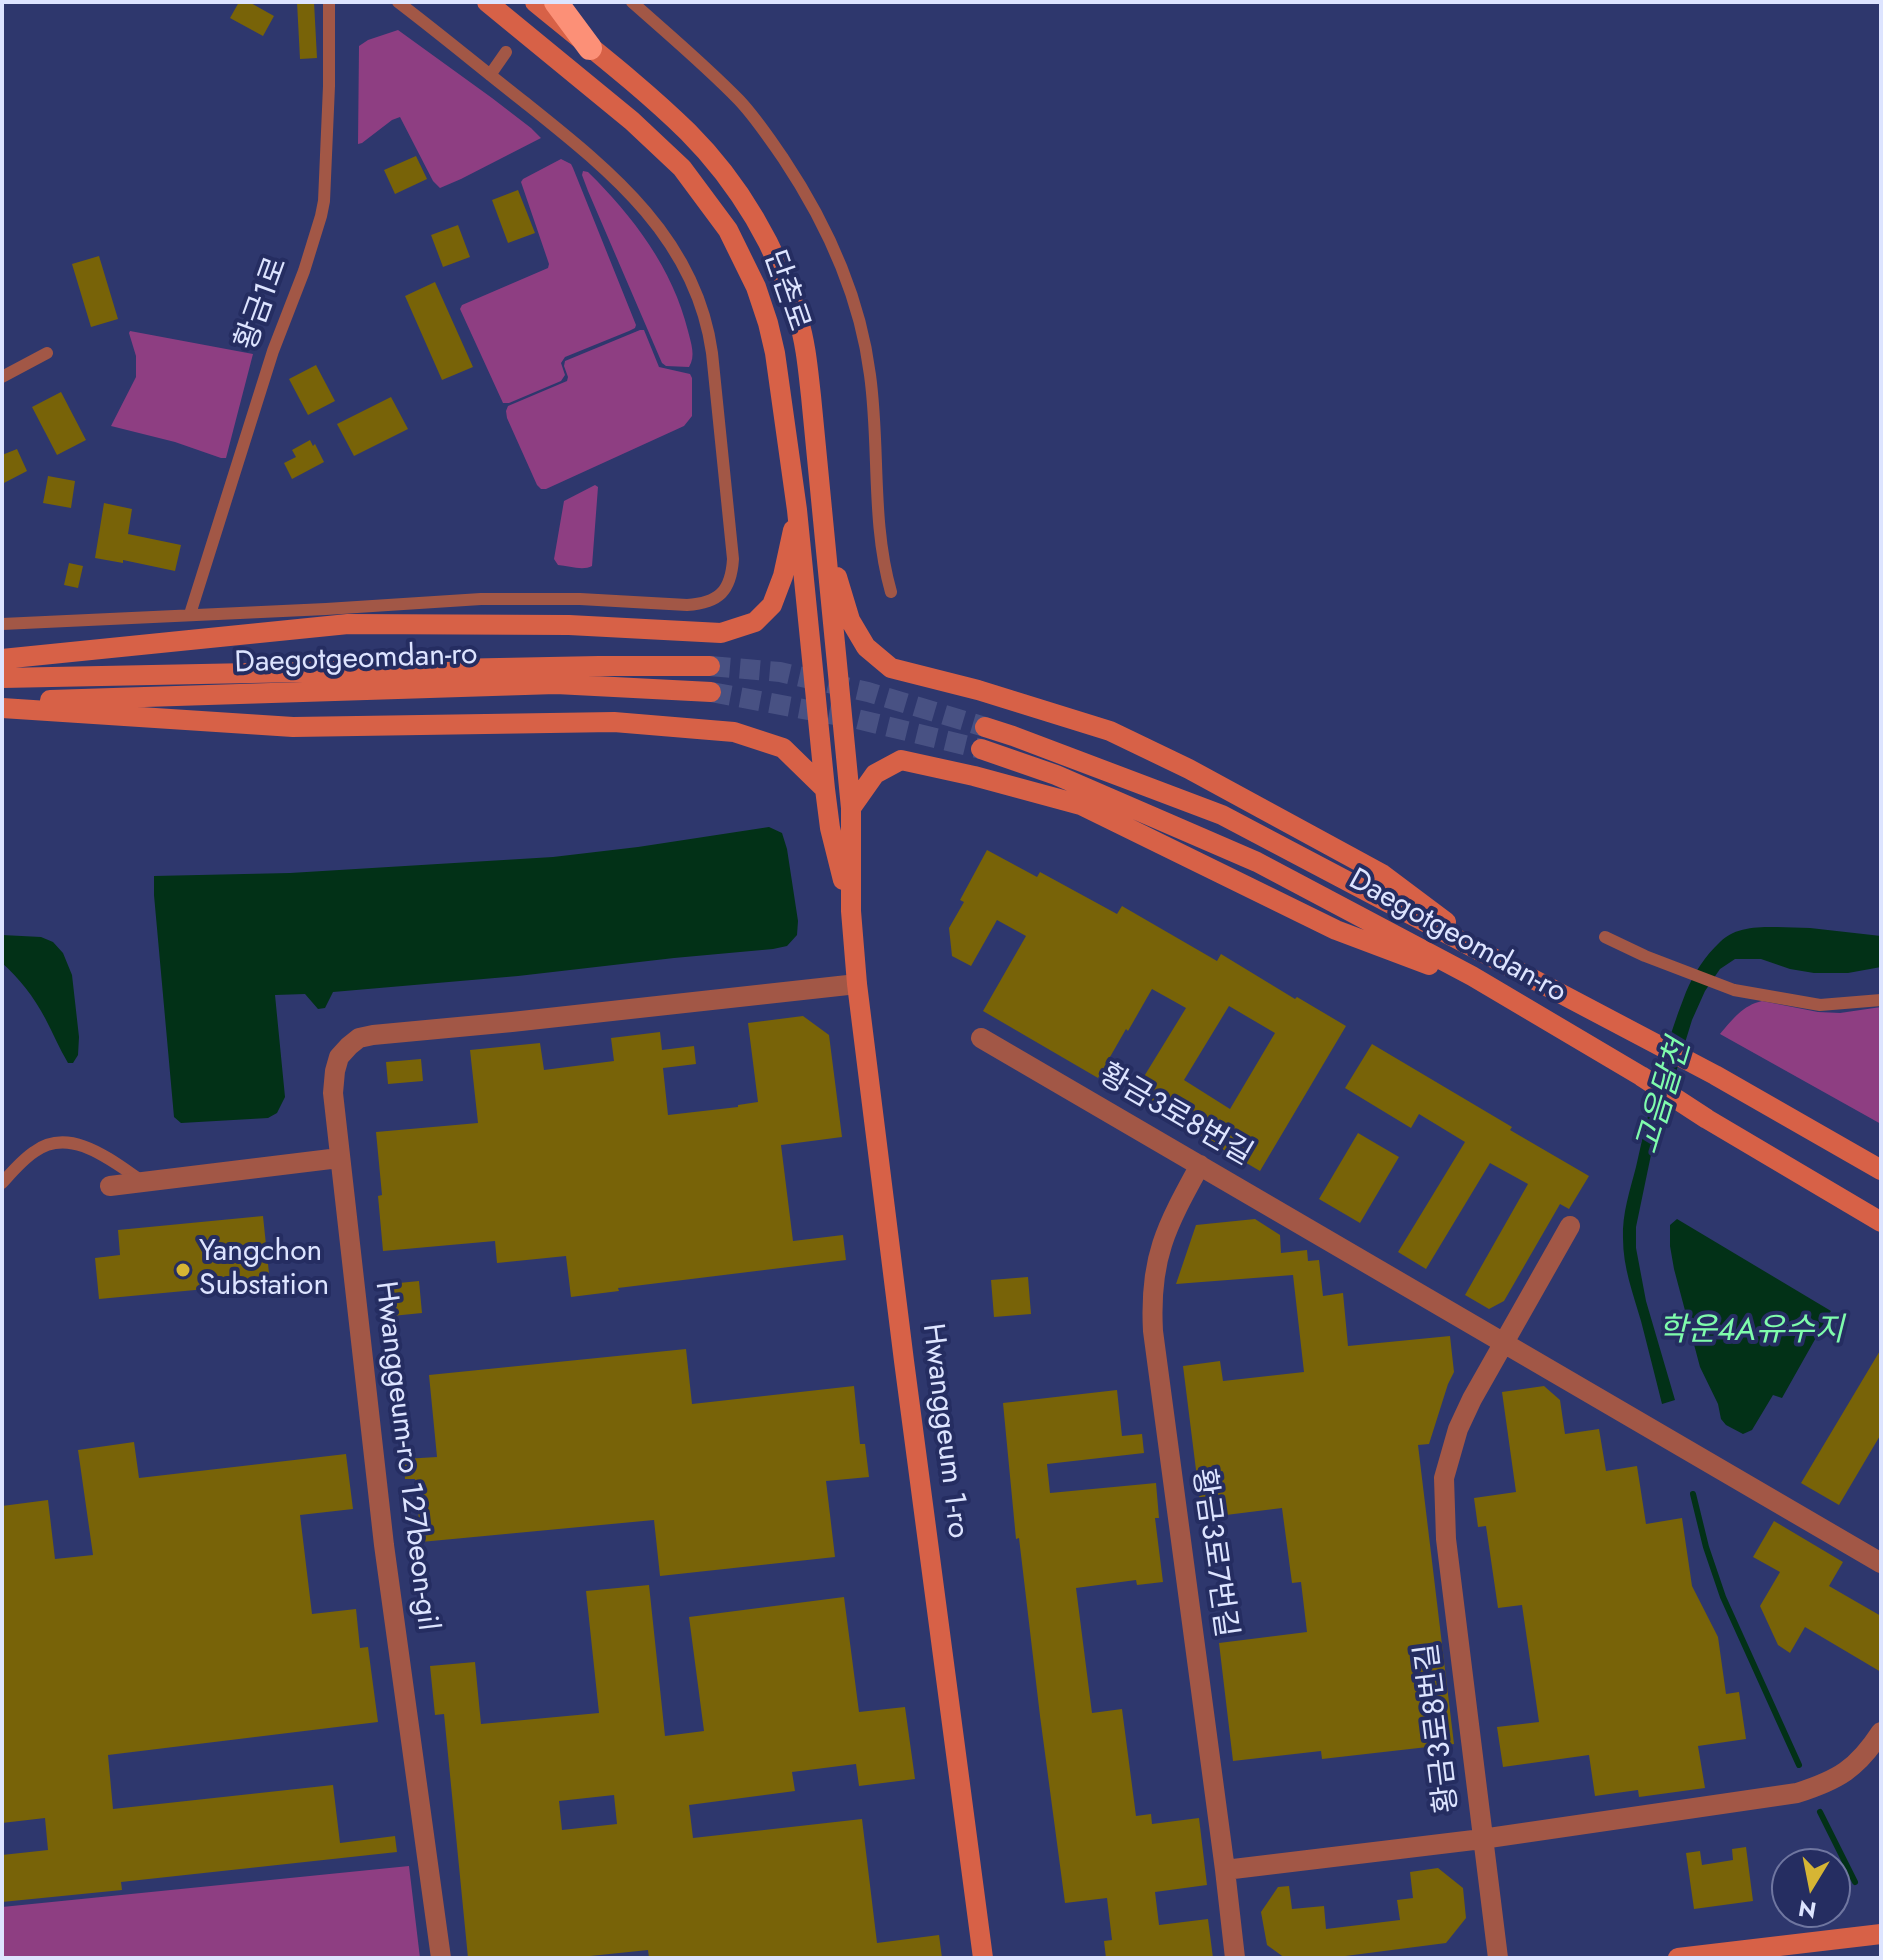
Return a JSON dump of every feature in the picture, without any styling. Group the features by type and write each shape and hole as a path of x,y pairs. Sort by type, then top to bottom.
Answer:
{"highway":[{"path":"556,2 590,48"}],"main road":[{"name":"단촌로","path":"487,2 664,149 696,185 728,230 756,287 775,353 797,510 815,705"},
{"name":"단촌로","path":"535,2 689,133 721,169 759,225 789,290 805,349 813,410 842,711"},
{"path":"2,659 327,618 348,624 569,625 721,633 755,622 772,605 783,576 797,510"},
{"path":"823,527 850,620 866,647 891,668 978,690 1110,731 1189,769 1382,874 1494,958"},
{"name":"Daegotgeomdan-ro","path":"2,678 710,666"},
{"name":"Daegotgeomdan-ro","path":"2,701 556,684 711,692"},
{"name":"Hwanggeum 1-ro","path":"815,705 830,828 851,911"},
{"path":"2,708 293,727 614,722 734,732 783,748 825,789"},
{"name":"Hwanggeum 1-ro","path":"842,711 851,808 851,911 857,984 983,1958"},
{"name":"Daegotgeomdan-ro","path":"985,727 1222,815 1715,1075 1881,1170"},
{"name":"Daegotgeomdan-ro","path":"981,749 1056,775 1257,862 1494,989 1881,1222"},
{"path":"851,808 875,774 901,760 1081,805 1336,930 1494,989"},
{"path":"1678,1958 1881,1934"}],"street":[{"name":"Hwanggeum-ro 127beon-gil","path":"441,1958 384,1545 339,1158 333,1093 339,1057 359,1038 398,1032 857,984"},
{"name":"황금3로8번길","path":"981,1038 1881,1563"},
{"path":"110,1186 339,1158"},
{"name":"황금3로7번길","path":"1200,1165 1165,1232 1158,1255 1153,1283 1153,1331 1235,1958"},
{"name":"황금3로8번길","path":"1570,1226 1472,1399 1458,1429 1444,1478 1446,1539 1482,1839 1797,1793 1842,1776 1871,1748 1881,1732"},
{"path":"1225,1870 1482,1839 1498,1958"}],"lane":[{"name":"황금1로","path":"190,614 268,365 304,271 321,216 329,86 329,2"},
{"path":"2,624 190,614 327,618 518,598 687,605 713,600 728,585 733,559 708,327 689,277 654,221 626,188 592,157 398,2"},
{"path":"632,2 741,101 763,128 833,245 850,287 865,344 873,408 882,543 891,592"},
{"path":"490,75 506,52"},
{"path":"2,377 47,353"},
{"path":"1605,937 1734,990 1820,1005 1881,1000"},
{"path":"2,1183 33,1152 44,1146 67,1142 96,1151 145,1182"}],"shaded area":[{"path":"398,30 541,138 440,188 433,181 400,117 358,144 359,46"},
{"path":"561,159 573,168 636,325 629,331 565,357 561,363 565,375 561,381 503,403 460,309 462,305 548,268 521,182"},
{"path":"583,171 588,172 620,207 662,265 688,331 693,354 689,367 662,363 588,191"},
{"path":"644,330 659,367 690,374 692,416 684,426 541,489 507,418 508,406 567,381 565,361"},
{"path":"130,331 253,354 226,458 111,426 136,377 136,356"},
{"path":"595,485 598,487 592,566 558,565 554,559 564,501"},
{"path":"1762,1001 1818,1012 1840,1013 1881,1007 1881,1124 1720,1034 1744,1010"},
{"path":"409,1866 420,1958 2,1958 2,1907"}],"water":[{"path":"769,827 782,833 787,849 798,921 797,935 787,946 518,976 333,992 325,1008 318,1009 305,994 275,995 285,1097 277,1113 268,1118 181,1123 174,1117 154,876 290,873 553,857"},
{"path":"1810,928 1881,936 1881,967 1848,973 1814,973 1761,959 1735,959 1720,969 1705,991 1692,1020 1652,1150 1636,1227 1636,1248 1646,1301 1675,1400 1662,1404 1629,1280 1623,1229 1629,1193 1664,1056 1686,992 1700,965 1720,942 1746,929"},
{"path":"2,935 41,937 53,942 63,953 72,975 79,1037 78,1055 73,1063 68,1063 31,995 2,963"},
{"name":"학운4A유수지","path":"1677,1219 1831,1311 1782,1398 1773,1395 1752,1430 1743,1434 1721,1419 1718,1404 1700,1367 1670,1246 1670,1225"}],"building":[{"path":"239,2 249,2 274,16 263,36 230,18"},
{"path":"297,2 314,2 317,58 300,59"},
{"path":"416,156 427,179 395,194 384,170"},
{"path":"518,190 535,233 508,243 492,200"},
{"path":"458,225 470,257 443,267 431,235"},
{"path":"99,256 118,319 91,327 72,264"},
{"path":"435,282 473,367 442,380 405,296"},
{"path":"316,365 335,401 308,415 289,379"},
{"path":"61,392 86,440 57,455 32,407"},
{"path":"391,397 408,429 354,456 337,424"},
{"path":"310,440 324,462 292,479 284,463 296,457 292,450"},
{"path":"17,449 27,471 2,484 2,455"},
{"path":"48,476 75,481 71,508 43,503"},
{"path":"104,503 132,509 128,534 181,545 175,571 123,560 123,563 95,558"},
{"path":"69,563 83,566 78,588 64,585"},
{"path":"987,850 1037,877 1040,872 1117,914 1122,906 1217,961 1221,954 1346,1026 1260,1171 1132,1096 1186,1008 1152,989 1098,1078 983,1011 1026,936 997,920 971,966 952,956 949,928 964,902 960,900","holes":["1229,1006 1275,1033 1230,1109 1184,1080"]},
{"path":"803,1016 829,1035 842,1137 781,1145 793,1241 843,1235 846,1260 618,1288 619,1291 571,1297 566,1256 497,1263 495,1241 383,1251 376,1132 478,1123 470,1050 540,1043 544,1070 614,1061 611,1038 660,1032 662,1050 694,1046 696,1064 663,1068 668,1115 758,1102 748,1023"},
{"path":"1372,1044 1589,1176 1569,1209 1560,1204 1504,1301 1489,1309 1465,1295 1528,1184 1490,1163 1426,1269 1398,1252 1465,1142 1419,1114 1411,1128 1345,1088"},
{"path":"421,1059 423,1081 388,1084 386,1062"},
{"path":"1358,1133 1399,1157 1360,1223 1319,1199"},
{"name":"Yangchon Substation","path":"263,1216 270,1283 99,1299 95,1258 120,1255 118,1230"},
{"path":"1255,1219 1280,1235 1281,1253 1307,1250 1308,1261 1319,1260 1323,1296 1343,1293 1348,1346 1450,1336 1454,1372 1429,1444 1418,1445 1454,1744 1322,1759 1321,1751 1233,1761 1219,1643 1307,1632 1301,1582 1292,1583 1282,1508 1202,1518 1183,1366 1220,1361 1223,1381 1304,1372 1293,1275 1176,1284 1196,1225"},
{"path":"1028,1277 1031,1314 994,1317 991,1280"},
{"path":"419,1281 422,1313 392,1316 389,1284"},
{"path":"686,1349 692,1404 854,1386 860,1444 865,1444 869,1477 826,1481 835,1557 660,1576 654,1520 421,1542 415,1479 405,1479 404,1459 437,1457 429,1375"},
{"path":"1881,1349 1881,1434 1839,1505 1801,1483"},
{"path":"1544,1386 1560,1400 1565,1434 1599,1429 1606,1471 1637,1466 1646,1524 1682,1518 1692,1586 1718,1637 1726,1694 1739,1692 1746,1739 1698,1746 1705,1788 1639,1797 1638,1790 1595,1796 1589,1755 1503,1767 1497,1727 1539,1722 1522,1605 1498,1608 1486,1526 1478,1527 1474,1498 1516,1492 1502,1392"},
{"path":"1117,1390 1122,1436 1142,1434 1144,1453 1047,1464 1050,1493 1156,1483 1159,1518 1155,1518 1163,1582 1137,1585 1136,1580 1076,1588 1092,1713 1122,1709 1136,1816 1151,1814 1152,1824 1199,1818 1207,1885 1155,1892 1159,1925 1208,1919 1213,1958 1106,1958 1104,1941 1112,1940 1107,1898 1065,1903 1019,1538 1016,1539 1003,1403"},
{"path":"134,1442 139,1478 346,1454 353,1509 300,1515 312,1614 356,1609 360,1648 368,1647 378,1722 108,1755 113,1809 333,1785 340,1843 395,1836 397,1852 121,1882 122,1890 2,1902 2,1855 48,1850 45,1818 2,1823 2,1506 48,1500 55,1559 93,1555 78,1450"},
{"path":"1774,1521 1843,1562 1829,1586 1881,1616 1881,1672 1805,1627 1790,1653 1778,1645 1760,1606 1780,1572 1753,1557"},
{"path":"649,1585 665,1736 704,1731 689,1617 844,1597 859,1712 905,1707 915,1779 859,1786 856,1764 792,1772 795,1791 689,1805 693,1838 862,1819 877,1943 939,1935 942,1958 649,1958 648,1950 571,1958 468,1958 444,1714 435,1715 430,1666 475,1662 481,1724 599,1713 586,1591","holes":["614,1795 617,1824 562,1830 559,1801"]},
{"path":"1746,1847 1753,1901 1694,1909 1686,1853 1700,1851 1702,1865 1733,1860 1732,1849"},
{"path":"1438,1868 1463,1888 1466,1918 1446,1943 1330,1958 1285,1958 1267,1945 1261,1912 1278,1887 1289,1886 1292,1909 1324,1906 1326,1929 1400,1920 1397,1900 1413,1898 1410,1872"}],"waterway":[{"name":"고음달천","path":"1693,1494 1723,1597 1799,1765"},
{"name":"고음달천","path":"1820,1812 1855,1882"}],"tunnel":[{"path":"710,666 780,672 868,692 985,727"},
{"path":"711,692 857,719 981,749"}],"place":[{"name":"Yangchon Substation","path":"183,1270"}]}
